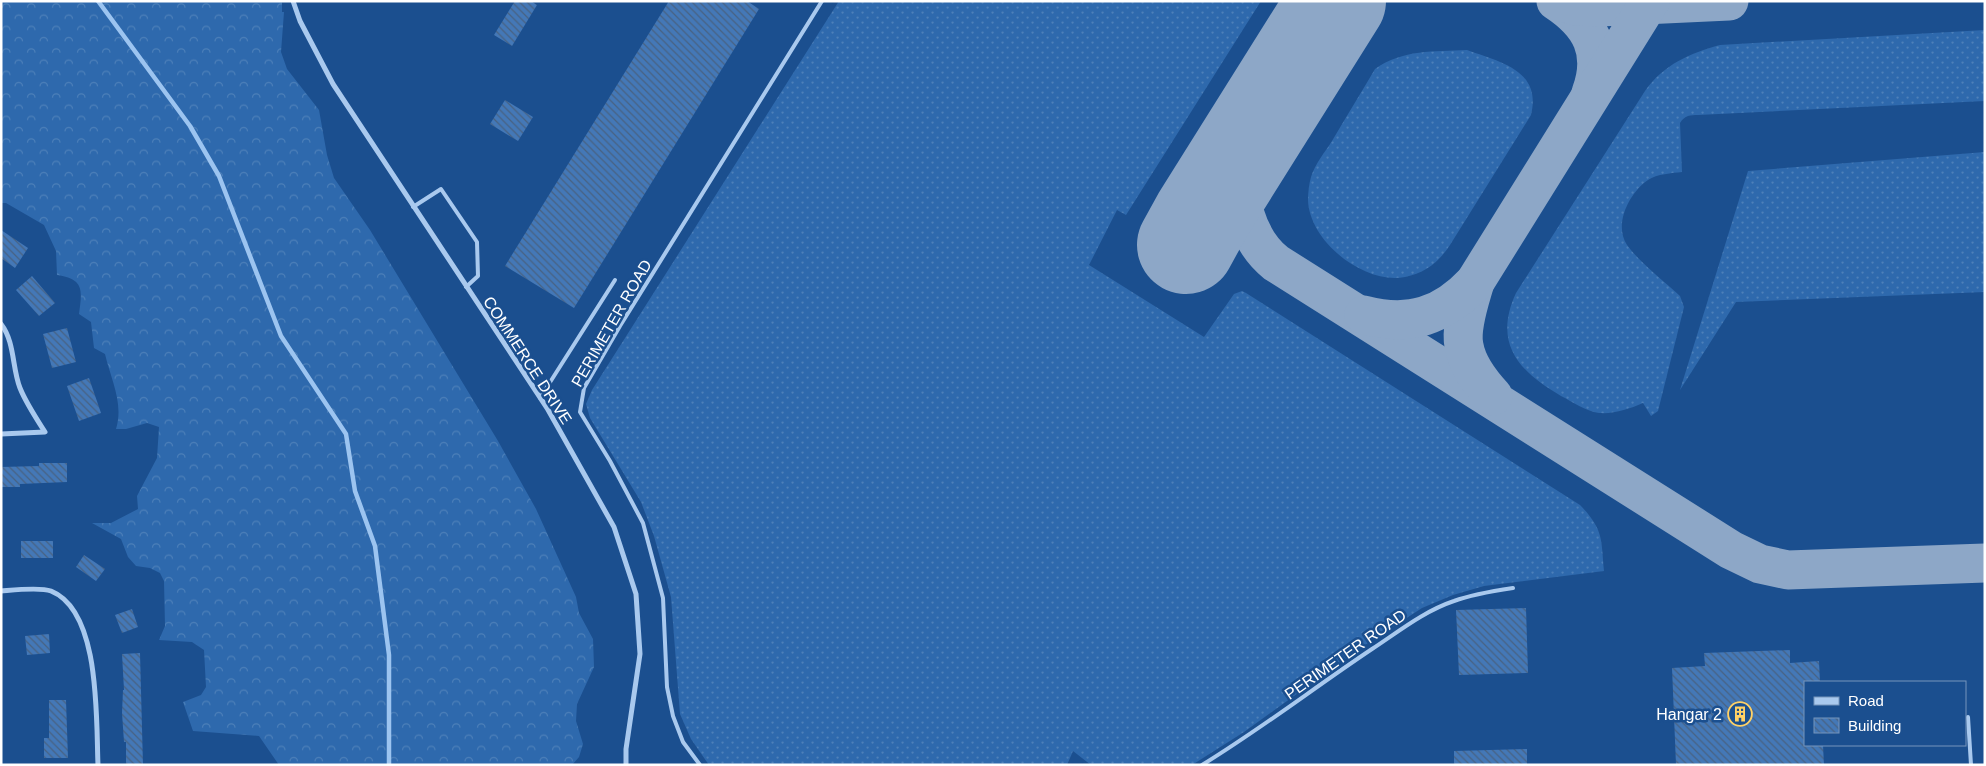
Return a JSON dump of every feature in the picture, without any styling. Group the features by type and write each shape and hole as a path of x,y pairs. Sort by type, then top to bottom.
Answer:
{"street":[{"name":"COMMERCE DRIVE","path":"293,1 300,21 333,84 540,398 614,527 636,594 640,654 626,749 626,765"},
{"path":"1,324 6,331 19,386 44,432 1,434"},
{"path":"1,591 49,590 64,598 84,631 92,659 98,765"}],"lane":[{"name":"PERIMETER ROAD","path":"700,765 683,742 673,716 667,687 663,598 643,523 610,461 580,412 584,388 620,326 822,1"},
{"path":"413,208 441,189 477,242 478,276 466,287"},
{"path":"540,398 615,280"},
{"name":"PERIMETER ROAD","path":"1202,765 1251,735 1353,662 1423,615 1452,601 1513,588"},
{"path":"1968,717 1971,765"}],"green space":[{"path":"1,1 282,1 282,12 284,12 281,52 287,69 319,110 327,155 334,178 370,230 498,441 536,509 576,597 579,613 593,639 594,667 577,704 576,721 583,744 579,757 572,765 279,765 259,736 193,731 183,702 201,695 206,687 204,650 192,642 159,640 165,626 164,581 160,573 150,568 136,566 128,557 121,539 92,523 111,523 138,509 137,496 157,458 159,427 147,423 126,429 116,429 118,401 116,391 105,354 94,348 91,322 79,314 80,287 73,280 57,275 56,251 44,225 6,203 1,203"},
{"path":"839,1 1261,1 1126,215 1117,210 1089,265 1204,337 1234,294 1242,291 1246,293 1580,505 1593,521 1600,535 1604,571 1484,586 1453,595 1422,608 1362,647 1244,732 1192,765 1091,765 1073,751 1067,765 709,765 691,739 680,714 671,597 654,536 641,502 590,418 586,404 592,390"},
{"path":"1985,30 1985,101 1693,115 1682,120 1680,123 1682,172 1656,176 1641,185 1626,209 1622,228 1623,237 1632,252 1680,296 1684,307 1658,411 1651,416 1643,403 1611,413 1599,413 1589,410 1561,396 1522,366 1514,354 1509,341 1507,327 1516,293 1645,91 1669,67 1688,56 1720,45"},
{"path":"1467,50 1505,64 1524,78 1530,88 1533,100 1531,115 1450,245 1436,262 1419,273 1405,277 1389,278 1357,267 1328,244 1318,230 1311,215 1308,191 1315,167 1375,69 1397,58 1408,55"},
{"path":"1985,152 1985,292 1736,302 1680,390 1748,171"}],"building":[{"path":"515,1 531,1 537,5 512,46 494,35"},
{"path":"669,1 747,1 759,9 574,308 505,266"},
{"path":"505,100 533,117 518,141 490,124"},
{"path":"1,230 28,248 15,268 1,258"},
{"path":"32,276 55,303 39,316 16,290"},
{"path":"67,328 76,362 52,368 43,334"},
{"path":"89,378 101,413 79,421 67,386"},
{"path":"39,463 67,463 67,482 20,484 20,487 1,487 1,467 39,466"},
{"path":"21,541 53,541 53,558 21,558"},
{"path":"84,555 105,569 96,581 76,567"},
{"path":"1526,608 1528,673 1459,675 1456,610"},
{"path":"132,609 138,627 122,633 115,615"},
{"path":"49,634 50,653 27,655 25,636"},
{"name":"Hangar 2","path":"1790,650 1790,663 1819,661 1820,681 1804,681 1804,746 1823,746 1824,765 1676,765 1672,668 1705,666 1704,653"},
{"path":"140,653 143,765 126,765 126,742 124,742 122,713 124,690 122,654"},
{"path":"49,700 66,700 68,758 44,758 44,738 49,738"},
{"path":"1527,749 1527,765 1454,765 1454,751"}],"waterway":[{"path":"98,1 190,126 219,176 281,336 346,434 355,491 375,546 389,655 389,765"}],"taxiway":[{"path":"1556,1 1578,19 1592,40 1596,52 1597,65 1591,93"},
{"path":"1558,1 1576,6 1600,7 1729,1"},
{"path":"1364,315 1396,320 1425,316 1451,303 1475,282 1650,1"},
{"path":"1239,157 1240,186 1245,215 1257,241 1265,253 1276,263 1731,550 1760,564 1788,570 1985,563"},
{"path":"1475,282 1464,322 1464,346 1468,360 1475,373 1493,396"}],"runway":[{"path":"1186,245 1202,216 1337,1"}],"place":[{"name":"Hangar 2","path":"1740,714"}]}
